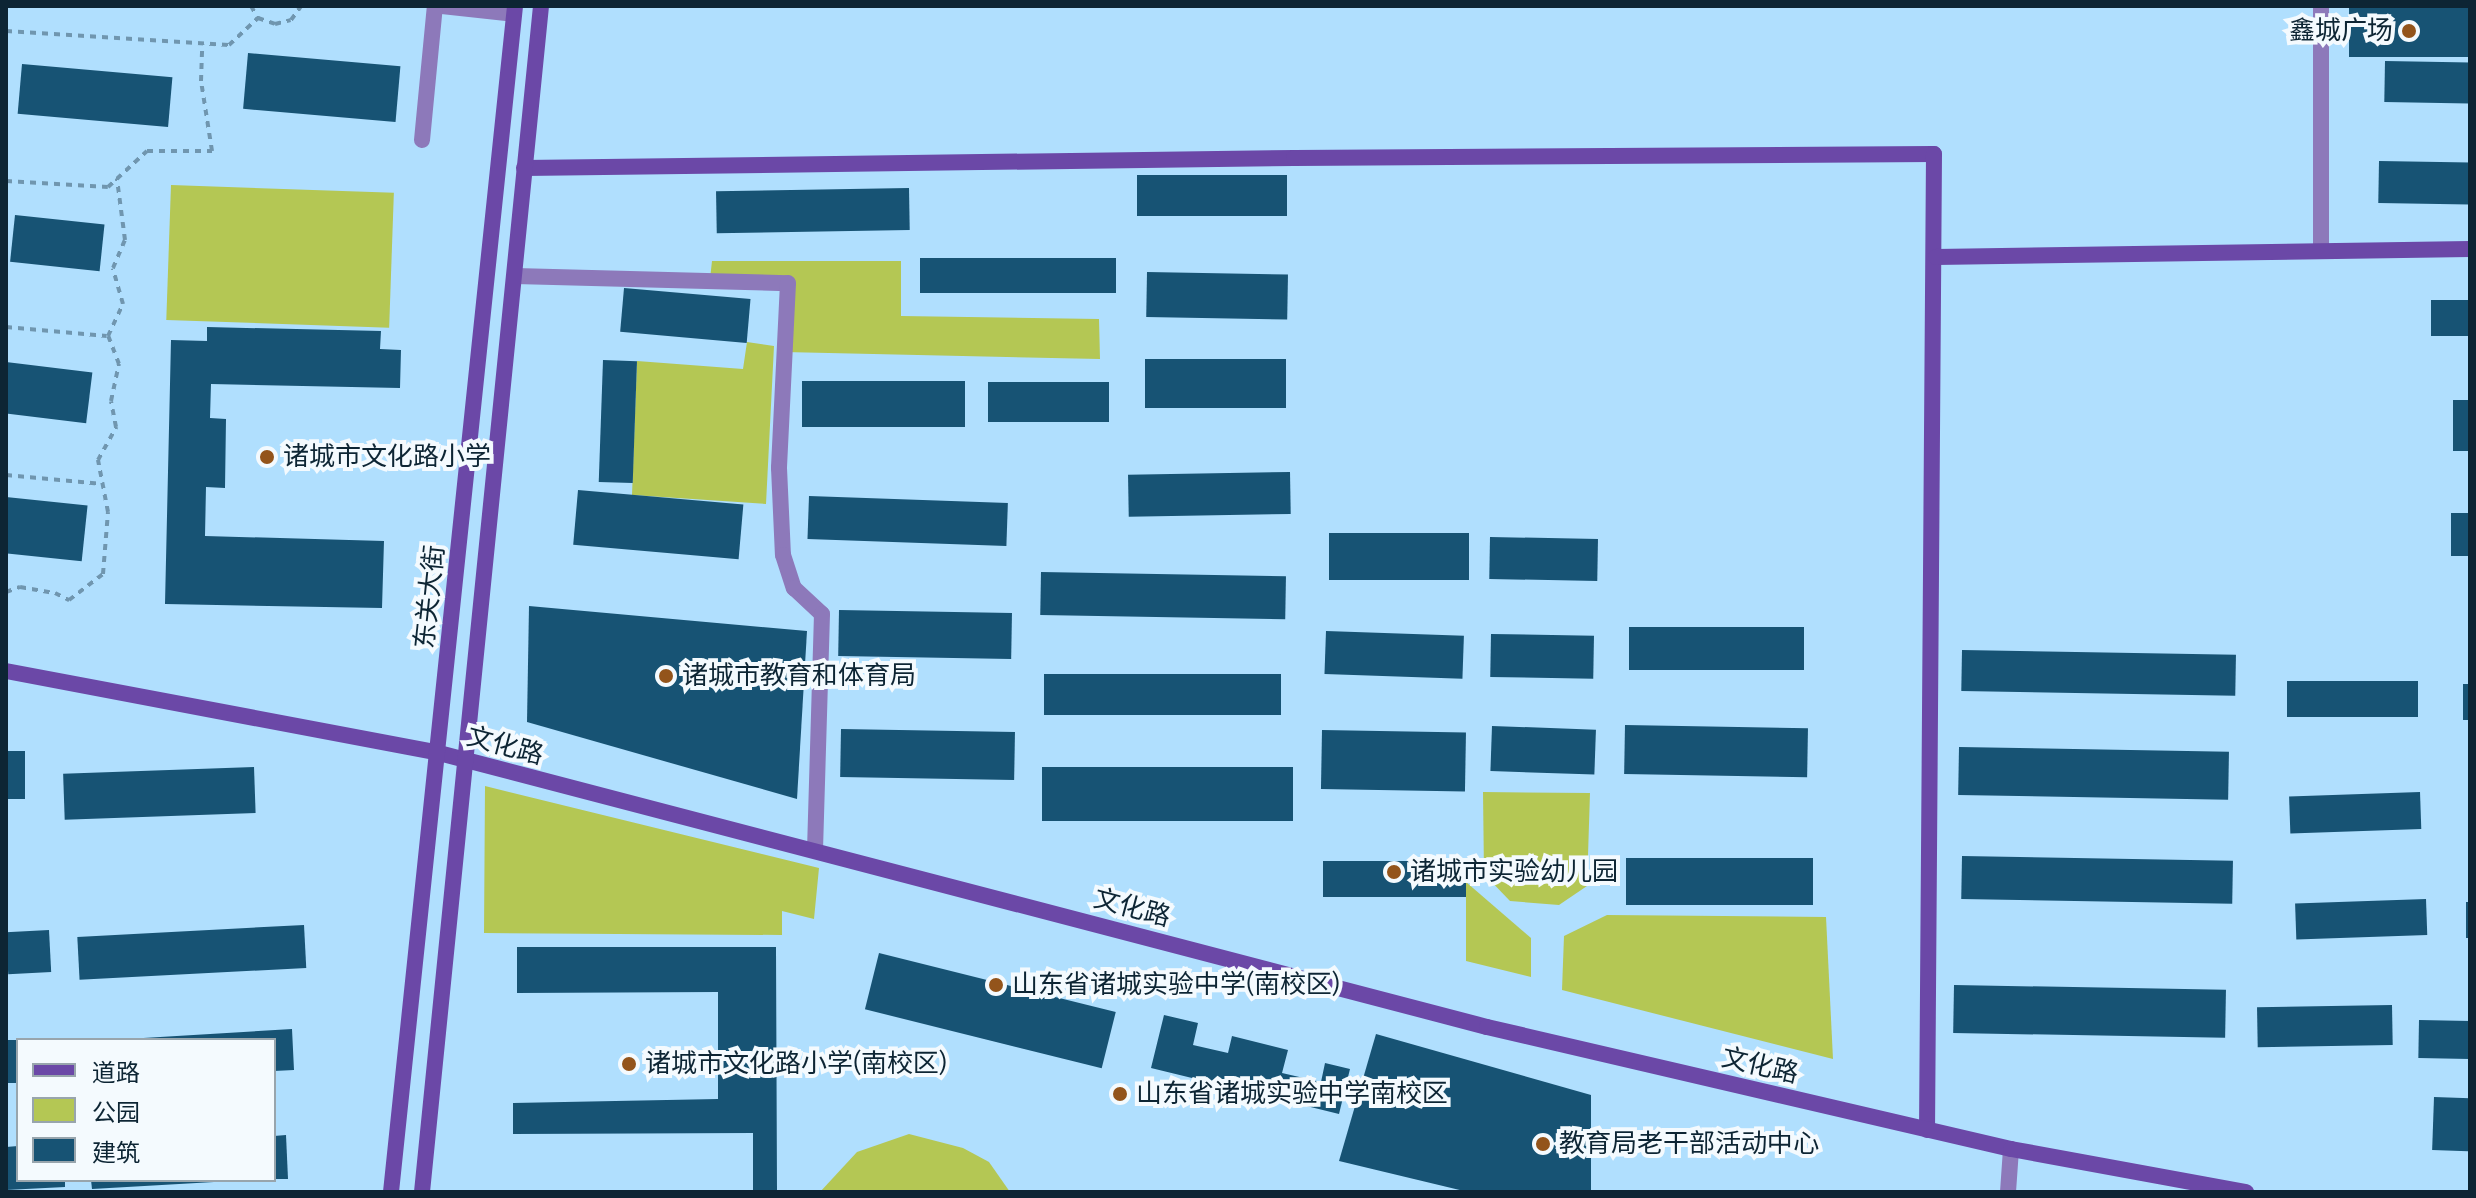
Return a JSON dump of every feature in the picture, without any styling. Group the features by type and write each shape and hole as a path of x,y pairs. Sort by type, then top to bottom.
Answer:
{"street":[{"path":"422,140 435,6"},
{"path":"442,6 515,10"},
{"name":"东关大街","path":"422,1192 541,6"},
{"path":"2321,6 2321,251"},
{"name":"东关大街","path":"391,1192 515,10"},
{"path":"524,168 1279,158 1934,154 1936,257 1927,1130"},
{"path":"1936,257 2470,249"},
{"path":"515,276 788,283 779,468 783,555 794,588 822,614 815,849"},
{"name":"文化路","path":"6,671 439,753 1487,1027 2011,1149 2246,1192"},
{"path":"2008,1192 2011,1149"}],"path":[{"path":"251,6 258,18 266,23 283,23 297,14 301,6"},
{"path":"6,31 229,45 258,18"},
{"path":"6,181 108,187 147,151 212,151 201,81 202,44"},
{"path":"6,592 28,588 69,600 103,574 108,512 98,460 116,427 111,401 119,364 108,336 123,304 113,268 125,240 117,179"},
{"path":"6,327 108,336"},
{"path":"6,475 103,484"}],"green space":[{"path":"171,185 394,193 389,328 166,320"},
{"path":"712,261 901,261 901,316 1099,319 1100,359 784,352 788,283 710,279"},
{"path":"747,342 774,346 766,504 632,495 637,361 743,369"},
{"path":"485,786 819,868 814,919 782,911 782,935 484,933"},
{"path":"1483,792 1590,793 1587,886 1559,905 1510,901 1484,874"},
{"path":"1466,882 1531,938 1531,977 1466,961"},
{"path":"1607,915 1826,917 1833,1059 1562,990 1564,936"},
{"path":"909,1134 963,1148 989,1162 1010,1192 820,1192 857,1152"}],"building":[{"name":"鑫城广场","path":"2349,6 2470,6 2470,57 2349,57"},
{"path":"248,53 400,66 396,122 243,109"},
{"path":"2385,61 2470,62 2469,103 2384,102"},
{"path":"22,64 172,77 168,127 18,114"},
{"path":"2379,161 2470,163 2469,205 2378,203"},
{"path":"1137,175 1287,175 1287,216 1137,216"},
{"path":"909,188 910,230 717,233 716,191"},
{"path":"15,215 105,224 100,271 10,262"},
{"path":"920,258 1116,258 1116,293 920,293"},
{"path":"1147,272 1288,274 1287,319 1146,317"},
{"path":"624,288 751,299 747,343 620,332"},
{"path":"2431,300 2470,300 2470,336 2431,336"},
{"path":"207,327 381,331 380,349 401,350 400,388 211,384 210,418 226,419 225,488 206,487 205,536 384,541 382,608 165,604 171,340 207,341"},
{"path":"1145,359 1286,359 1286,408 1145,408"},
{"path":"603,360 637,361 633,483 599,482"},
{"path":"6,362 92,373 86,423 6,413"},
{"path":"802,381 965,381 965,427 802,427"},
{"path":"988,382 1109,382 1109,422 988,422"},
{"path":"2453,400 2470,400 2470,451 2453,451"},
{"path":"1290,472 1291,514 1129,517 1128,475"},
{"path":"578,490 743,504 739,559 573,545"},
{"path":"809,496 1008,503 1006,546 807,539"},
{"path":"6,497 88,506 82,561 6,553"},
{"path":"2451,513 2470,513 2470,556 2451,556"},
{"path":"1329,533 1469,533 1469,580 1329,580"},
{"path":"1490,537 1598,539 1597,581 1489,579"},
{"path":"1041,572 1286,576 1285,619 1040,615"},
{"name":"诸城市教育和体育局","path":"529,606 807,631 797,799 527,722"},
{"path":"839,610 1012,613 1011,659 838,656"},
{"path":"1629,627 1804,627 1804,670 1629,670"},
{"path":"1326,631 1464,636 1462,679 1324,674"},
{"path":"1491,634 1594,636 1593,679 1490,677"},
{"path":"1962,650 2236,655 2235,696 1961,691"},
{"path":"1044,674 1281,674 1281,715 1044,715"},
{"path":"2287,681 2418,681 2418,717 2287,717"},
{"path":"2463,684 2470,684 2470,720 2463,720"},
{"path":"1625,725 1808,728 1807,777 1624,774"},
{"path":"1492,726 1596,730 1594,775 1490,771"},
{"path":"841,729 1015,732 1014,780 840,777"},
{"path":"1322,730 1466,733 1465,792 1321,789"},
{"path":"1959,747 2229,752 2228,800 1958,795"},
{"path":"6,751 25,751 25,799 6,799"},
{"path":"254,767 256,813 65,820 63,774"},
{"path":"1042,767 1293,767 1293,821 1042,821"},
{"path":"2420,792 2421,829 2290,834 2289,797"},
{"path":"1962,856 2233,861 2232,904 1961,899"},
{"path":"1626,858 1813,858 1813,905 1626,905"},
{"name":"诸城市实验幼儿园","path":"1323,861 1466,861 1466,897 1323,897"},
{"path":"2426,899 2427,935 2296,940 2295,904"},
{"path":"2466,902 2470,902 2470,938 2466,938"},
{"path":"304,925 306,968 80,980 77,937"},
{"path":"49,930 51,972 8,974 6,932"},
{"path":"517,947 776,947 777,1192 753,1192 753,1133 513,1134 513,1103 718,1099 718,992 517,993"},
{"path":"879,953 1116,1012 1102,1068 865,1009"},
{"path":"1954,985 2226,990 2225,1038 1953,1033"},
{"path":"2392,1005 2393,1045 2258,1047 2257,1007"},
{"path":"1164,1015 1198,1023 1193,1045 1228,1053 1232,1036 1288,1050 1282,1073 1321,1082 1325,1063 1350,1069 1339,1114 1151,1068"},
{"path":"2419,1020 2470,1021 2469,1059 2418,1058"},
{"path":"292,1029 294,1070 276,1071 276,1038 143,1038"},
{"path":"1376,1034 1591,1095 1591,1192 1468,1192 1339,1161"},
{"path":"6,1040 16,1040 16,1083 6,1083"},
{"path":"2434,1097 2470,1098 2468,1151 2432,1150"},
{"path":"286,1135 288,1179 276,1179 276,1136"},
{"path":"16,1146 16,1182 65,1182 65,1187 6,1190 6,1147"},
{"path":"91,1182 214,1182 92,1189"}],"place":[{"name":"鑫城广场","path":"2409,31"},
{"name":"诸城市文化路小学","path":"267,457"},
{"name":"诸城市教育和体育局","path":"666,676"},
{"name":"诸城市实验幼儿园","path":"1394,872"},
{"name":"山东省诸城实验中学(南校区)","path":"996,985"},
{"name":"诸城市文化路小学(南校区)","path":"629,1064"},
{"name":"山东省诸城实验中学南校区","path":"1120,1094"},
{"name":"教育局老干部活动中心","path":"1543,1144"}]}
